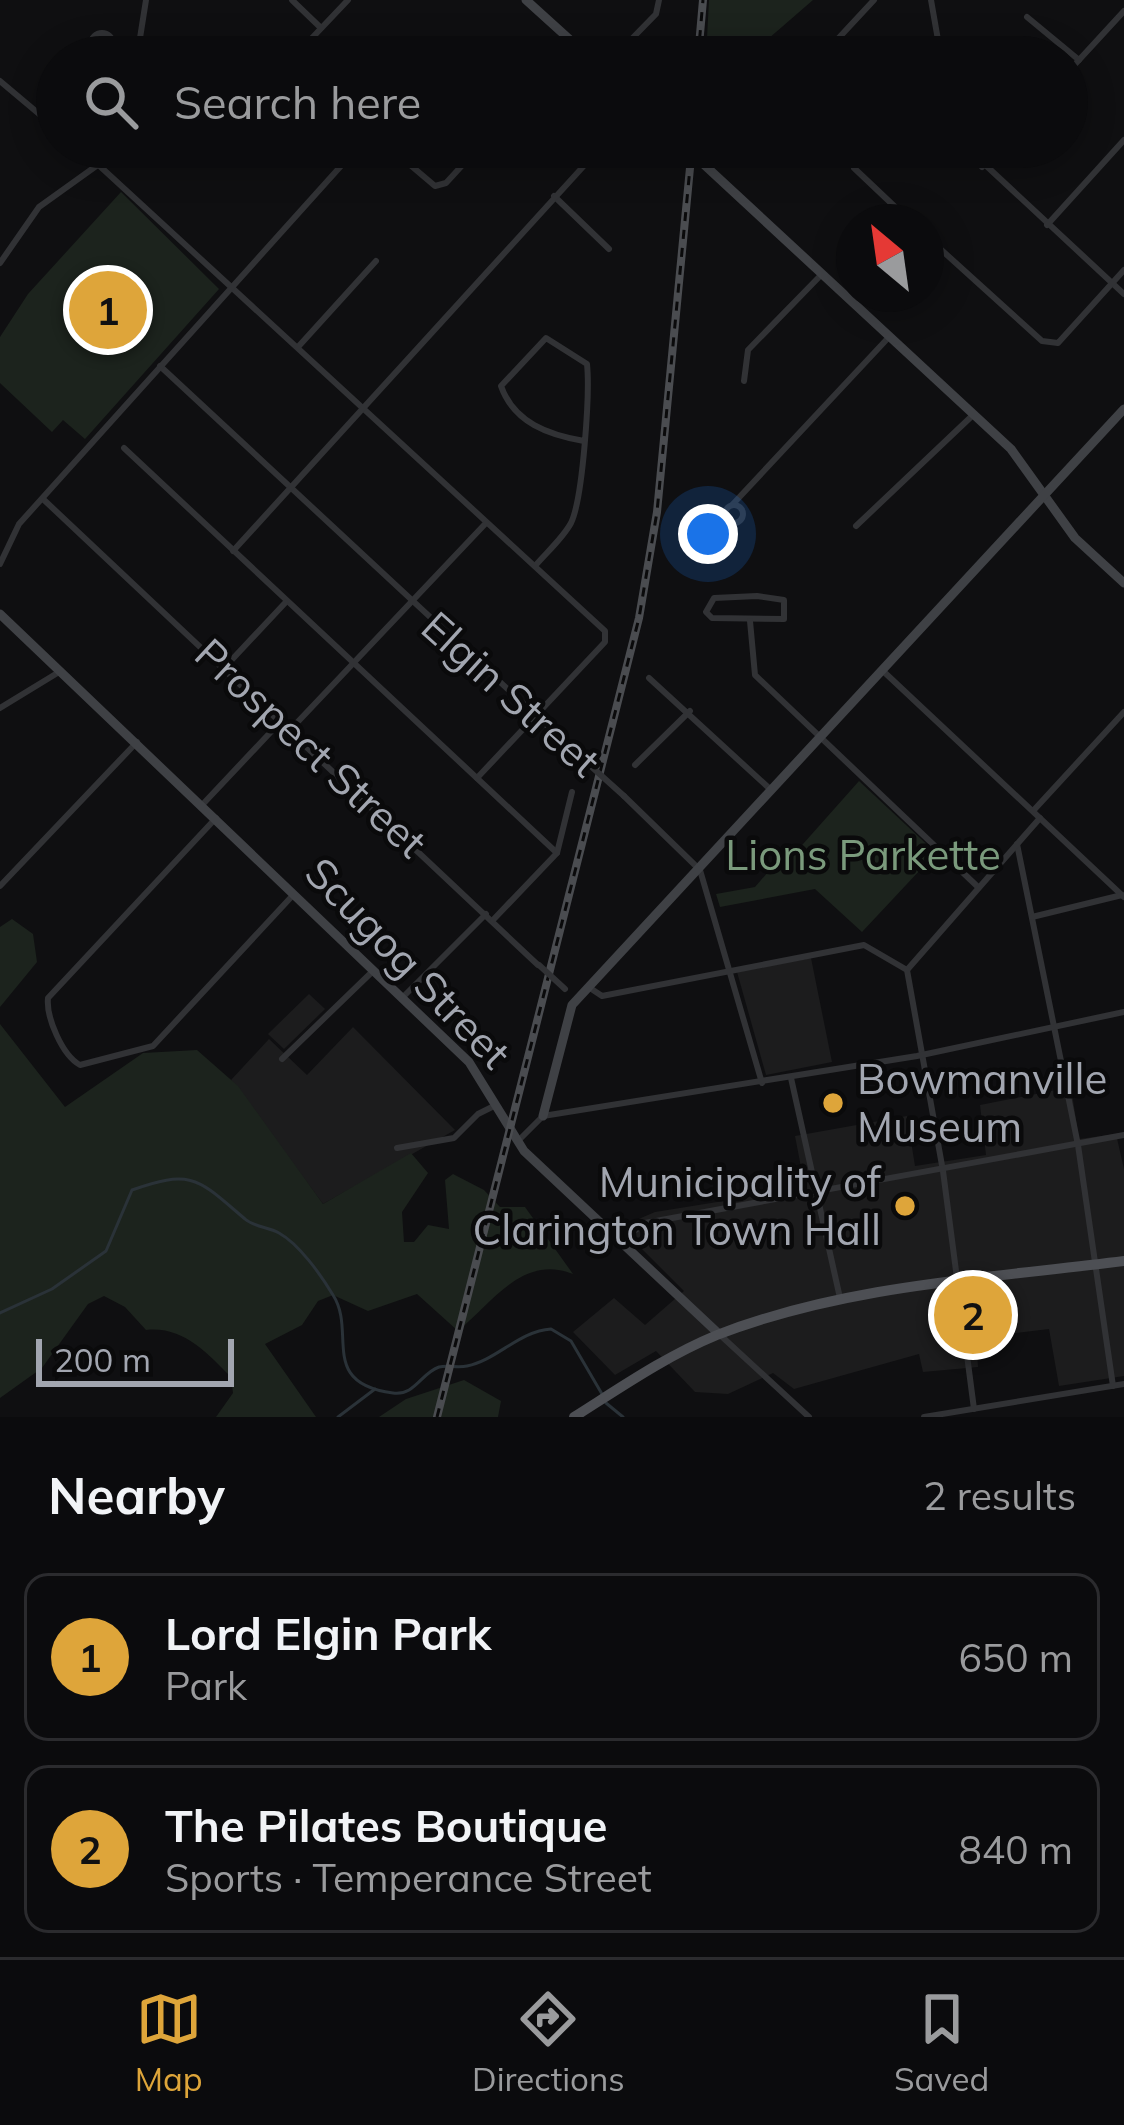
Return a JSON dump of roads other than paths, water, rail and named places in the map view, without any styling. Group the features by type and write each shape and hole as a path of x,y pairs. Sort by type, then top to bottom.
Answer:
{"main road":[{"path":"574,1417 651,1368 719,1334 841,1301 958,1280 1124,1261"}],"street":[{"path":"140,36 146,0"},
{"path":"292,0 321,28"},
{"path":"313,36 348,0"},
{"path":"526,0 565,36"},
{"path":"635,36 656,14 659,0"},
{"path":"841,36 874,0"},
{"path":"931,0 937,36"},
{"path":"1088,50 1124,11"},
{"path":"1027,17 1050,36"},
{"path":"0,81 36,111"},
{"path":"1047,225 1124,140"},
{"path":"0,263 39,207 93,168"},
{"path":"103,168 605,631 605,642 477,778"},
{"path":"0,564 19,524 339,168"},
{"path":"414,168 435,186 446,183 460,168"},
{"path":"233,551 581,168"},
{"path":"708,168 1011,449 1075,538 1124,583"},
{"path":"854,168 892,204"},
{"path":"983,168 1124,294"},
{"path":"554,196 609,248"},
{"path":"944,252 1042,340 1058,343 1124,270"},
{"path":"298,347 376,261"},
{"path":"744,381 748,350 822,274"},
{"path":"733,504 889,337"},
{"path":"534,566 572,521 584,441 587,364 546,338 506,375 501,386 506,398 542,434 584,441"},
{"name":"Elgin Street","path":"160,366 700,870"},
{"path":"518,1141 543,1116 576,1000 1124,409"},
{"path":"856,526 973,415"},
{"path":"124,448 557,853"},
{"name":"Prospect Street","path":"43,499 226,666 576,1000"},
{"path":"291,730 486,523"},
{"path":"757,596 788,605 784,619 751,621 712,618 706,605 714,598 757,596"},
{"path":"226,666 286,602"},
{"name":"Scugog Street","path":"0,614 469,1062 518,1141 809,1417"},
{"path":"751,621 755,675 978,887"},
{"path":"0,708 62,670"},
{"path":"883,671 1123,896"},
{"path":"649,678 773,791"},
{"path":"634,765 690,711"},
{"path":"907,970 1124,712"},
{"path":"203,804 282,720"},
{"path":"0,886 137,742"},
{"path":"402,998 557,853 572,792"},
{"path":"217,817 48,998 46,1008 69,1059 80,1064 137,1054 153,1046 294,894"},
{"path":"1017,844 1078,1145 1113,1386"},
{"path":"700,870 762,1083"},
{"path":"1033,917 1123,896"},
{"path":"588,987 602,996 864,945 907,970 943,1171 974,1409"},
{"path":"282,1059 374,970"},
{"path":"543,1116 923,1055 1124,1012"},
{"path":"791,1078 841,1301"},
{"path":"397,1148 454,1138 478,1114 498,1104"},
{"path":"622,1240 645,1222 1124,1136"},
{"path":"924,1417 1124,1384"}],"waterway":[{"path":"0,1313 52,1289 106,1251 132,1190 182,1179 205,1187 249,1222 279,1233 302,1252 339,1309 347,1367 355,1379 370,1387 401,1393 439,1367 478,1363 529,1335 551,1329 571,1341 602,1394"},
{"path":"338,1417 375,1389"},
{"path":"606,1403 623,1417"}],"railway":[{"path":"700,36 703,0"},
{"path":"437,1417 639,618 657,512 690,168"}],"place":[{"name":"Lord Elgin Park","path":"108,310"},
{"name":"Bowmanville Museum","path":"833,1103"},
{"name":"Municipality of Clarington Town Hall","path":"905,1206"},
{"name":"The Pilates Boutique","path":"973,1315"}],"park label":[{"name":"Lions Parkette","path":"863,855"}]}
